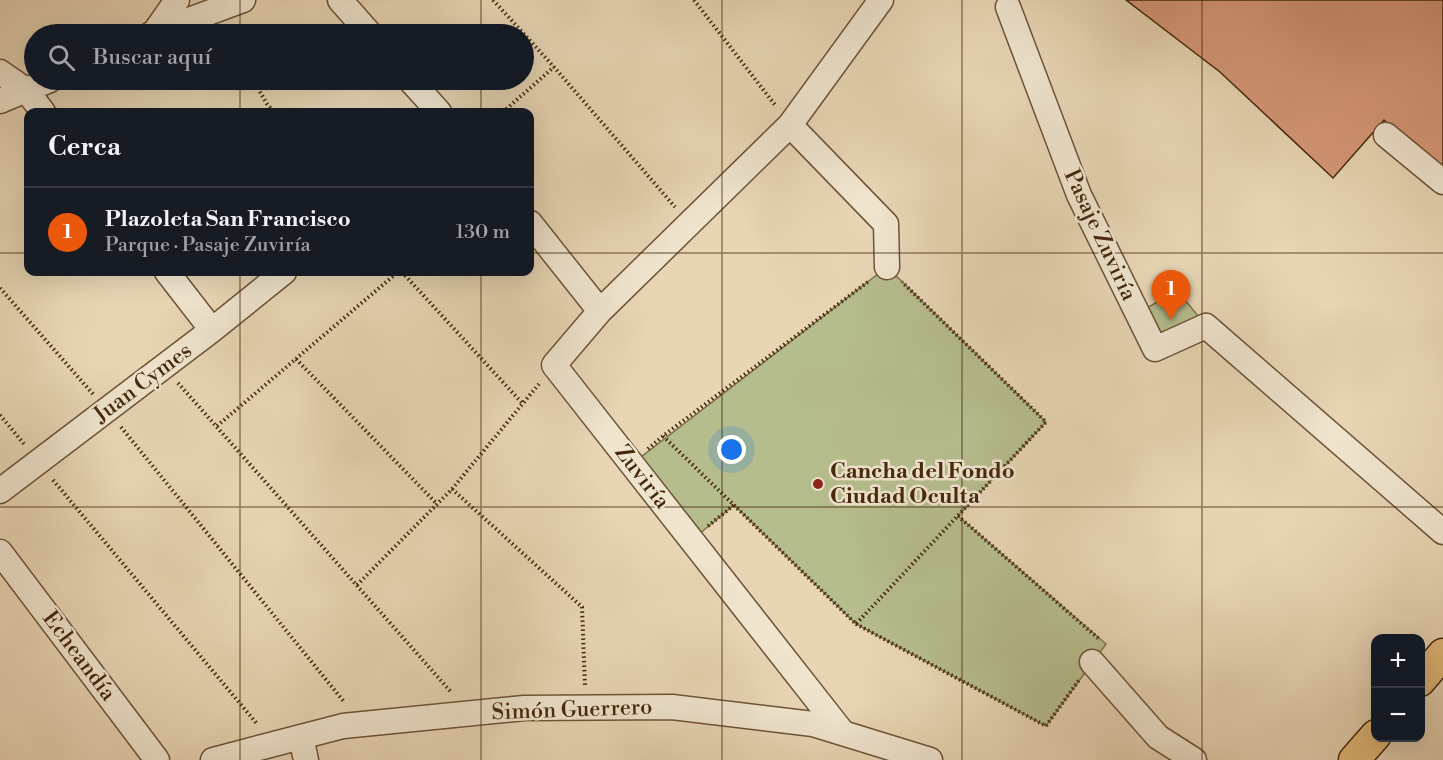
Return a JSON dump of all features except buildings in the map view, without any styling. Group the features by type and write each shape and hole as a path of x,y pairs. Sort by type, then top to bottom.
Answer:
{"main road":[{"path":"1425,675 1443,654"},
{"path":"1354,760 1371,741"}],"street":[{"path":"160,24 177,0"},
{"path":"179,24 243,0"},
{"path":"340,0 361,24"},
{"path":"555,365 600,311 790,125 881,0"},
{"name":"Pasaje Zuviría","path":"1008,7 1079,195 1155,349 1206,326 1443,532"},
{"path":"0,72 24,89"},
{"path":"0,101 26,90 40,108"},
{"path":"419,90 435,108"},
{"path":"790,125 886,224 888,267"},
{"path":"1386,135 1443,182"},
{"path":"534,228 600,311"},
{"path":"170,276 212,330"},
{"name":"Juan Cymes","path":"0,491 212,330 279,276"},
{"name":"Zuviría","path":"555,365 843,733"},
{"name":"Echeandía","path":"0,552 157,760"},
{"path":"1092,663 1158,737 1194,760"},
{"name":"Simón Guerrero","path":"213,760 274,744 303,749 343,726 524,708 672,707 813,724 930,760"}],"path":[{"path":"494,0 515,24"},
{"path":"694,0 790,125"},
{"path":"534,45 689,224"},
{"path":"534,85 554,67"},
{"path":"259,90 270,108"},
{"path":"508,108 528,90"},
{"path":"632,464 663,436 888,267 1046,422 856,624"},
{"path":"217,426 393,276"},
{"path":"406,276 523,404"},
{"path":"0,288 107,410 363,724"},
{"path":"296,359 437,504"},
{"path":"357,585 452,489 555,365"},
{"path":"164,366 470,714"},
{"path":"0,415 274,744"},
{"path":"663,436 856,624 1046,726 1106,644 958,516"},
{"path":"452,489 582,608 585,708"},
{"path":"692,540 734,505"}],"green space":[{"name":"Cancha del Fondo Ciudad Oculta","path":"887,267 1046,422 958,516 1106,644 1046,726 856,624 734,505 692,540 632,464"},
{"path":"1177,290 1206,326 1155,349 1137,314"}],"place":[{"name":"Plazoleta San Francisco","path":"1171,320"},
{"name":"Cancha del Fondo Ciudad Oculta","path":"818,484"}]}
